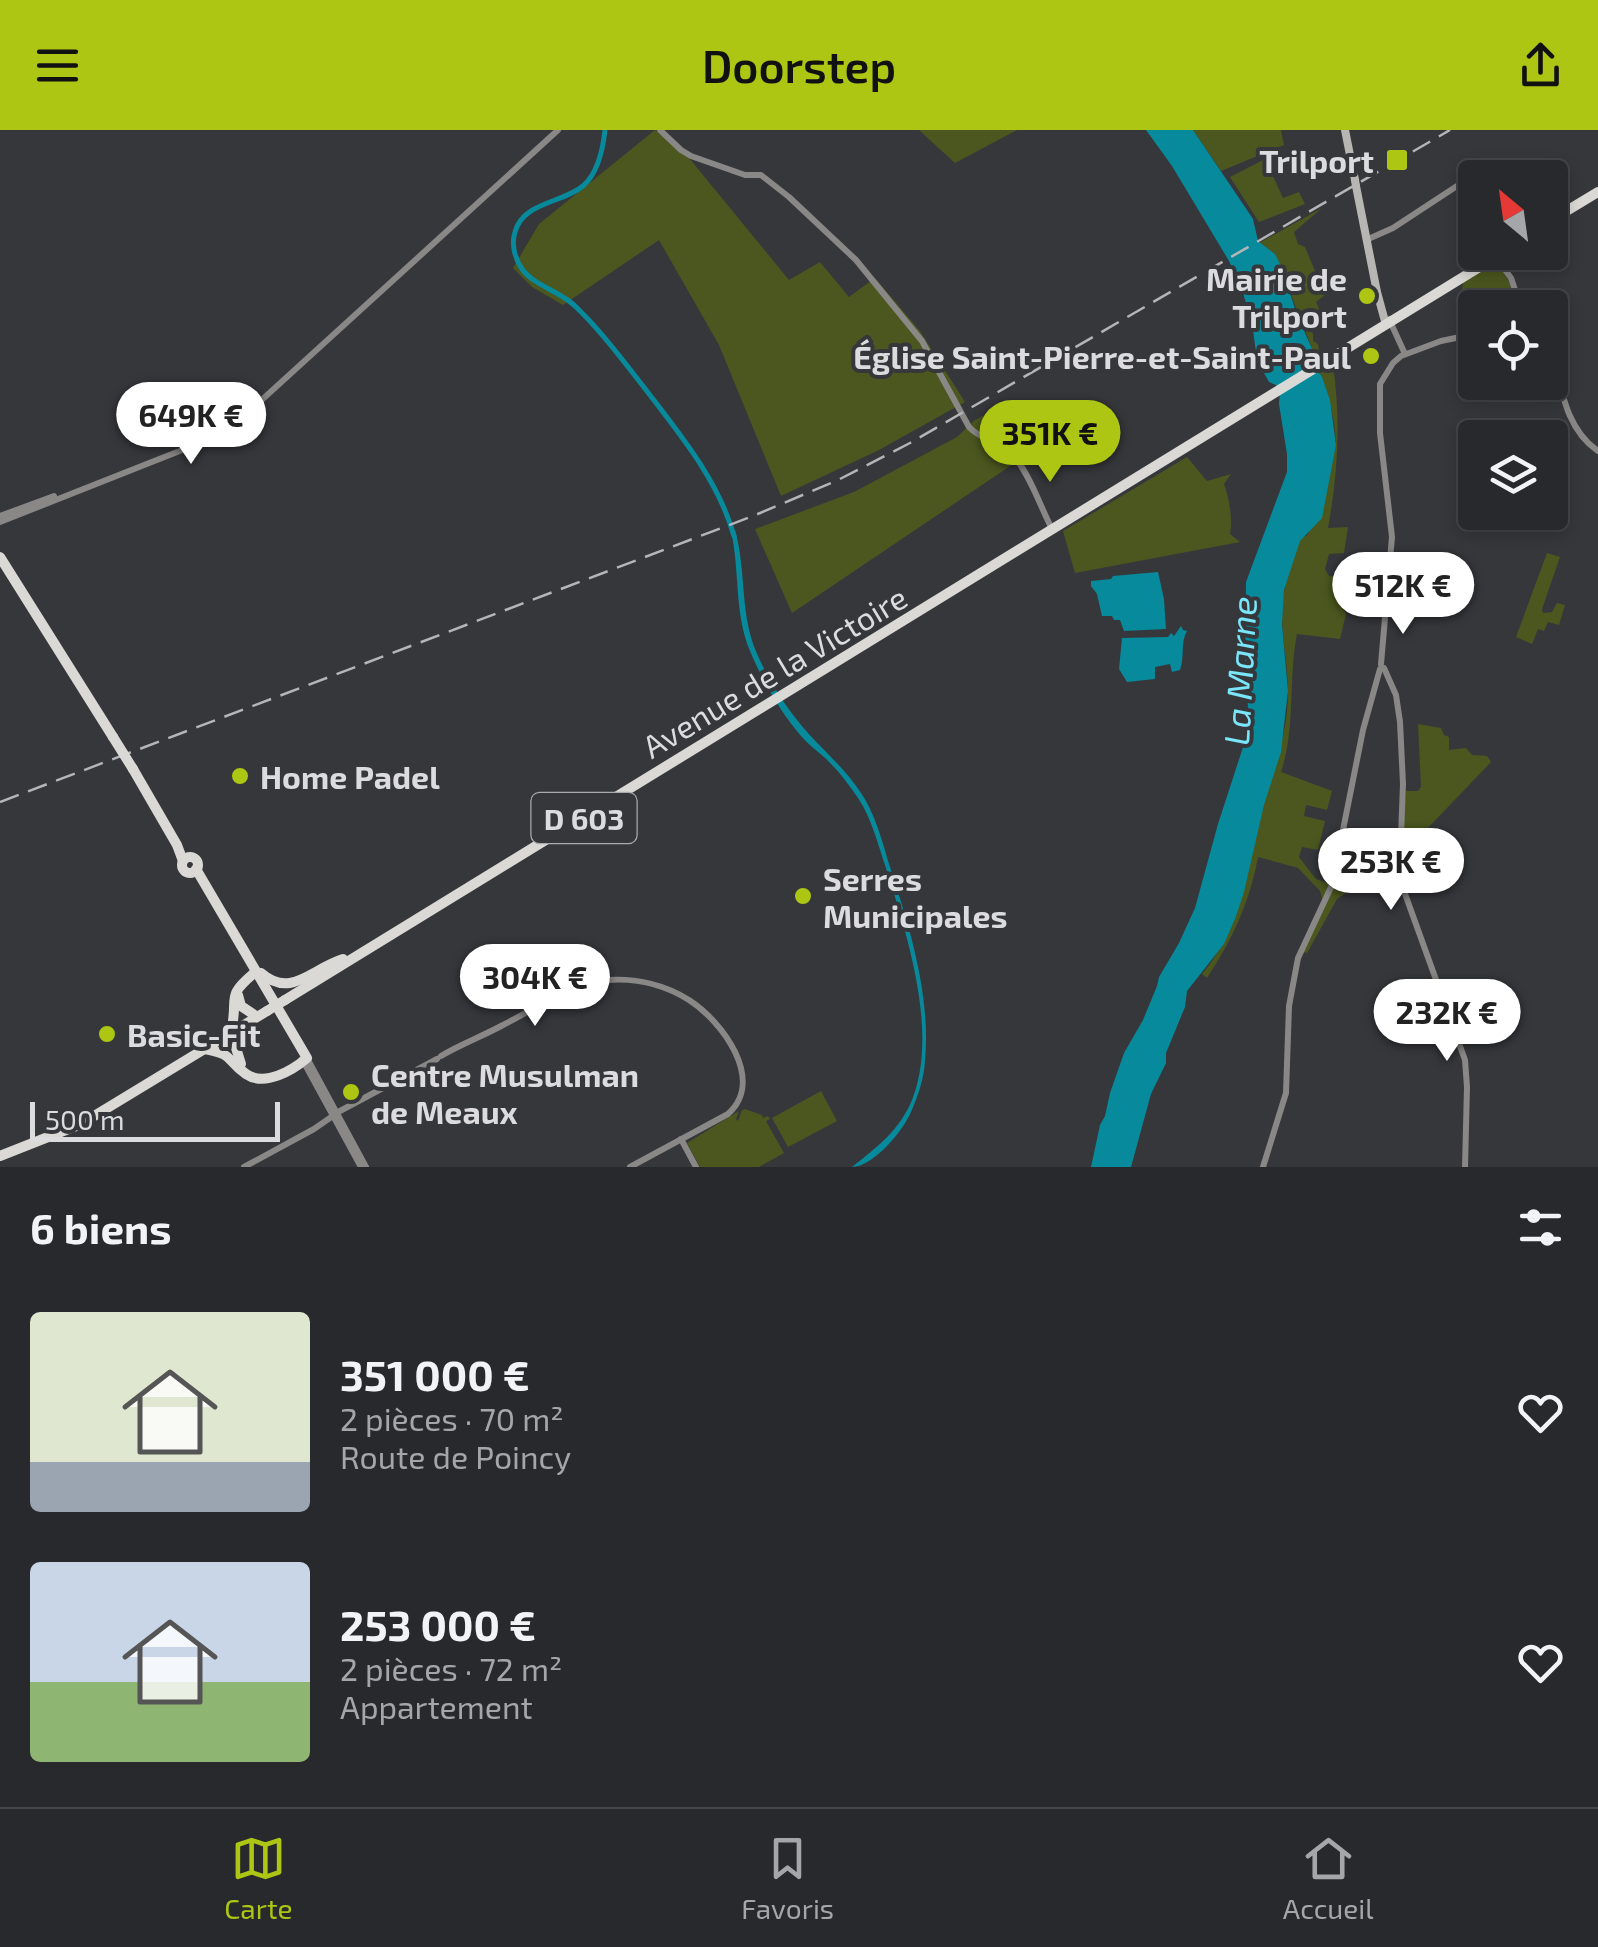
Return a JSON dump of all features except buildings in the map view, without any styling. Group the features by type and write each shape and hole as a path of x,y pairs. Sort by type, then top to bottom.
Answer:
{"main road":[{"path":"1344,132 1388,322"},
{"path":"1568,210 1598,192"},
{"name":"D 603","path":"1388,322 1473,270"},
{"name":"D 603","path":"1275,390 1475,270"},
{"name":"Avenue de la Victoire","path":"33,1140 101,1107 276,1006 778,695 1028,546 1275,390"},
{"name":"Avenue de la Victoire","path":"33,1140 93,1118 205,1049 253,1014 276,1006 343,959 1275,390"},
{"path":"1,557 186,859 183,869 193,871 276,1006"},
{"path":"255,974 286,984 343,959"},
{"path":"255,974 304,1059"},
{"path":"253,1014 240,1006 238,996 255,974"},
{"path":"255,974 234,993 236,1053 242,1066 257,1075 272,1074 304,1059"},
{"path":"205,1049 228,1055 246,1074 258,1079 272,1078 304,1059"},
{"name":"D 603","path":"0,1154 33,1140"}],"street":[{"path":"0,519 215,437 242,418 558,130"},
{"path":"660,130 692,156 745,175 761,175 856,260 922,341 975,433 1004,448 1018,462 1055,526"},
{"path":"1366,237 1394,228 1458,187"},
{"path":"1388,322 1405,354"},
{"path":"1263,1167 1286,1093 1289,1006 1298,958 1332,885 1363,730 1382,667 1392,537 1380,443 1382,378 1393,362 1405,354 1458,338"},
{"path":"1565,400 1581,436 1598,451"},
{"path":"1382,667 1396,695 1400,722 1403,882 1465,1060 1465,1167"},
{"path":"335,1112 342,1115 580,986 603,980 636,980 671,990 698,1006 720,1030 742,1067 744,1082 731,1112 630,1167"},
{"path":"304,1059 363,1167"},
{"path":"244,1167 335,1112 440,1059"},
{"path":"681,1139 696,1167"}],"green space":[{"path":"655,130 689,158 789,280 820,262 849,297 875,278 920,331 965,402 879,450 781,496 719,345 659,240 563,305 532,287 513,268 539,224"},
{"path":"919,130 1017,130 955,163"},
{"path":"1193,130 1281,130 1284,145 1221,171"},
{"path":"1265,159 1283,198 1299,192 1305,204 1259,222 1230,177"},
{"path":"1322,208 1294,232 1298,244 1305,247 1325,295 1316,302 1320,311 1304,318 1318,344 1320,359 1314,363 1313,351 1275,254 1259,243"},
{"path":"1481,270 1502,270 1512,290 1463,290 1464,281"},
{"path":"1344,353 1333,365 1337,447 1328,528 1348,527 1344,553 1329,554 1325,569 1329,576 1347,577 1348,596 1342,596 1341,603 1346,614 1340,639 1297,634 1289,738 1281,772 1332,791 1327,810 1306,805 1304,816 1325,821 1318,850 1302,847 1299,857 1316,879 1331,884 1324,899 1298,868 1258,857 1239,920 1207,978 1202,974 1236,914 1286,721 1284,592 1294,552 1317,513 1336,442 1330,404 1317,369"},
{"path":"999,407 1022,458 792,613 755,529 854,492 957,437 975,420"},
{"path":"1187,457 1207,481 1231,474 1224,484 1230,508 1230,534 1240,542 1075,573 1063,531"},
{"path":"1547,553 1560,557 1543,613 1552,612 1557,603 1565,605 1559,625 1548,622 1544,631 1538,629 1532,644 1516,637"},
{"path":"1418,724 1441,728 1449,737 1449,750 1466,748 1472,755 1487,756 1491,762 1403,854 1406,791 1418,791 1421,787"},
{"path":"1398,836 1399,858 1337,899 1307,953 1300,951 1337,876 1343,877"},
{"path":"821,1091 837,1121 788,1147 772,1118"},
{"path":"745,1109 763,1118 768,1116 766,1121 784,1153 759,1167 700,1167 687,1143 739,1111 738,1121"}],"water":[{"path":"1146,130 1193,130 1253,219 1258,241 1275,254 1330,400 1336,445 1322,518 1300,541 1284,590 1282,624 1288,691 1281,752 1235,919 1224,944 1187,991 1166,1063 1151,1094 1131,1167 1091,1167 1100,1125 1124,1053 1195,908 1245,741 1246,582 1287,472 1280,391 1269,382 1257,360 1242,290 1172,166"},
{"path":"735,530 748,625 758,656 793,715 847,774 869,808 905,914 922,987 925,1061 916,1100 907,1120 886,1147 869,1161 852,1167 894,1130 912,1100 922,1044 917,984 903,923 867,815 842,776 786,717 750,651 739,607 731,531"},
{"path":"1158,572 1166,629 1124,631 1120,620 1102,616 1091,581"},
{"path":"1181,626 1187,631 1180,670 1172,672 1170,664 1155,667 1155,679 1127,682 1119,669 1122,638 1168,637 1171,633 1174,636"}],"waterway":[{"path":"605,130 599,160 588,181 575,192 535,209 519,222 514,237 516,256 531,278 578,308 643,386 707,476 734,536"}],"railway":[{"path":"0,802 753,516 838,480 910,443 1450,130"}],"place":[{"name":"Trilport","path":"1397,160"},
{"name":"Mairie de Trilport","path":"1367,296"},
{"name":"Église Saint-Pierre-et-Saint-Paul","path":"1371,356"},
{"name":"Home Padel","path":"240,776"},
{"name":"Serres Municipales","path":"803,896"},
{"name":"Basic-Fit","path":"107,1034"},
{"name":"Centre Musulman de Meaux","path":"351,1092"}],"water label":[{"name":"La Marne","path":"1239,671"}]}
